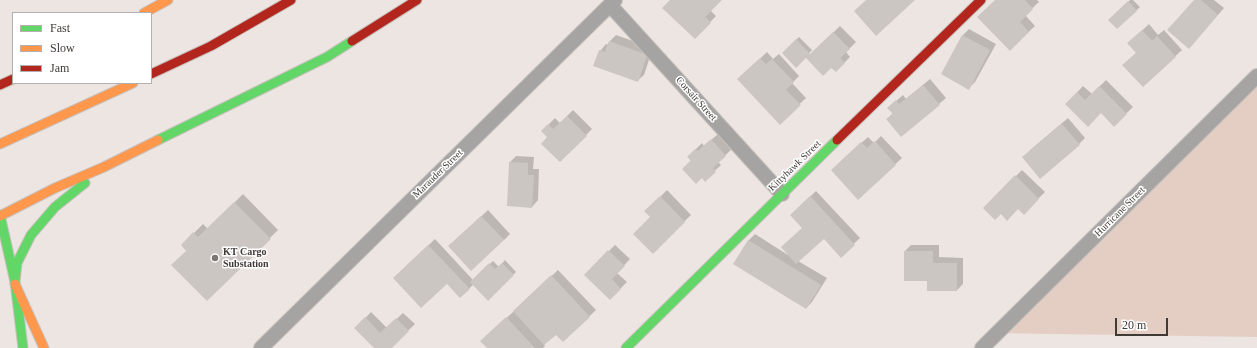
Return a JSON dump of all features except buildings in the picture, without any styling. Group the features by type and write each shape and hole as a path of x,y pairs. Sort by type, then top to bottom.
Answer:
{"main road":[{"path":"146,12 168,0"},
{"path":"152,74 211,46 291,0"},
{"path":"23,348 15,283 0,216 55,188 104,167 327,57 417,0"},
{"name":"Kittyhawk Street","path":"626,348 981,0"},
{"path":"0,85 12,79"},
{"path":"0,144 131,84"},
{"path":"44,348 15,283 17,263 31,235 55,207 104,167"}],"street":[{"name":"Corsair Street","path":"612,3 782,194"},
{"name":"Marauder Street","path":"261,348 612,3"},
{"name":"Hurricane Street","path":"982,348 1257,76"}],"shaded area":[{"path":"1257,83 1257,337 989,333"}],"traffic: fast":[{"path":"158,140 327,57 352,41"},
{"path":"626,348 837,140"},
{"path":"15,282 17,263 31,235 55,207 85,183"},
{"path":"0,215 15,282 23,348"}],"traffic: slow":[{"path":"146,12 168,0"},
{"path":"0,144 131,84"},
{"path":"0,216 55,188 104,167 158,140"},
{"path":"15,284 44,348"}],"traffic: jam":[{"path":"152,74 211,46 291,0"},
{"path":"352,41 417,0"},
{"path":"837,140 981,0"},
{"path":"0,85 12,79"}],"place":[{"name":"KT Cargo Substation","path":"215,258"}]}
